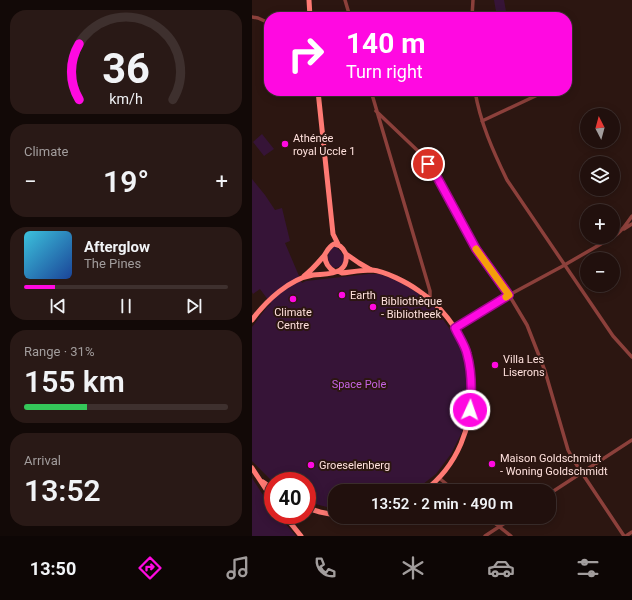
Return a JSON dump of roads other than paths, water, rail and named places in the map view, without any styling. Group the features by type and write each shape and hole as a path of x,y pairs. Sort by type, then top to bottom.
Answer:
{"street":[{"path":"309,0 310,12"},
{"path":"345,0 349,12"},
{"path":"472,12 473,0"},
{"path":"252,17 264,21"},
{"path":"252,320 270,299 312,270 331,245 333,234 319,96"},
{"path":"372,96 430,291 430,300"},
{"path":"476,96 482,121 494,154 507,180 613,336 632,357"},
{"path":"482,121 535,96"},
{"path":"376,111 418,151 437,177 476,249 509,295 526,325 545,371 568,450 625,536 632,532"},
{"path":"620,232 632,216"},
{"path":"623,229 632,224"},
{"path":"333,234 338,244 346,254 372,270"},
{"path":"331,245 338,244"},
{"path":"455,328 509,295 601,244"},
{"path":"301,278 336,271 345,265 347,259 346,254"},
{"path":"324,256 327,265 336,271 342,273 372,270 378,271 397,278 412,286 430,300 443,313 455,328 467,352 470,366 472,394 464,437 461,445 447,467 439,478 432,484"},
{"path":"556,489 632,440"},
{"path":"252,468 264,486"},
{"path":"439,478 446,484"},
{"path":"260,480 264,483"},
{"path":"316,511 328,514"},
{"path":"291,524 301,536"},
{"path":"495,524 511,536"},
{"path":"485,536 504,524"}],"place":[{"name":"Athénée royal Uccle 1","path":"285,144"},
{"name":"Earth","path":"342,295"},
{"name":"Climate Centre","path":"293,299"},
{"name":"Bibliothèque - Bibliotheek","path":"373,307"},
{"name":"Villa Les Liserons","path":"495,365"},
{"name":"Maison Goldschmidt - Woning Goldschmidt","path":"492,464"},
{"name":"Groeselenberg","path":"311,465"}],"park label":[{"name":"Space Pole","path":"359,384"}]}
